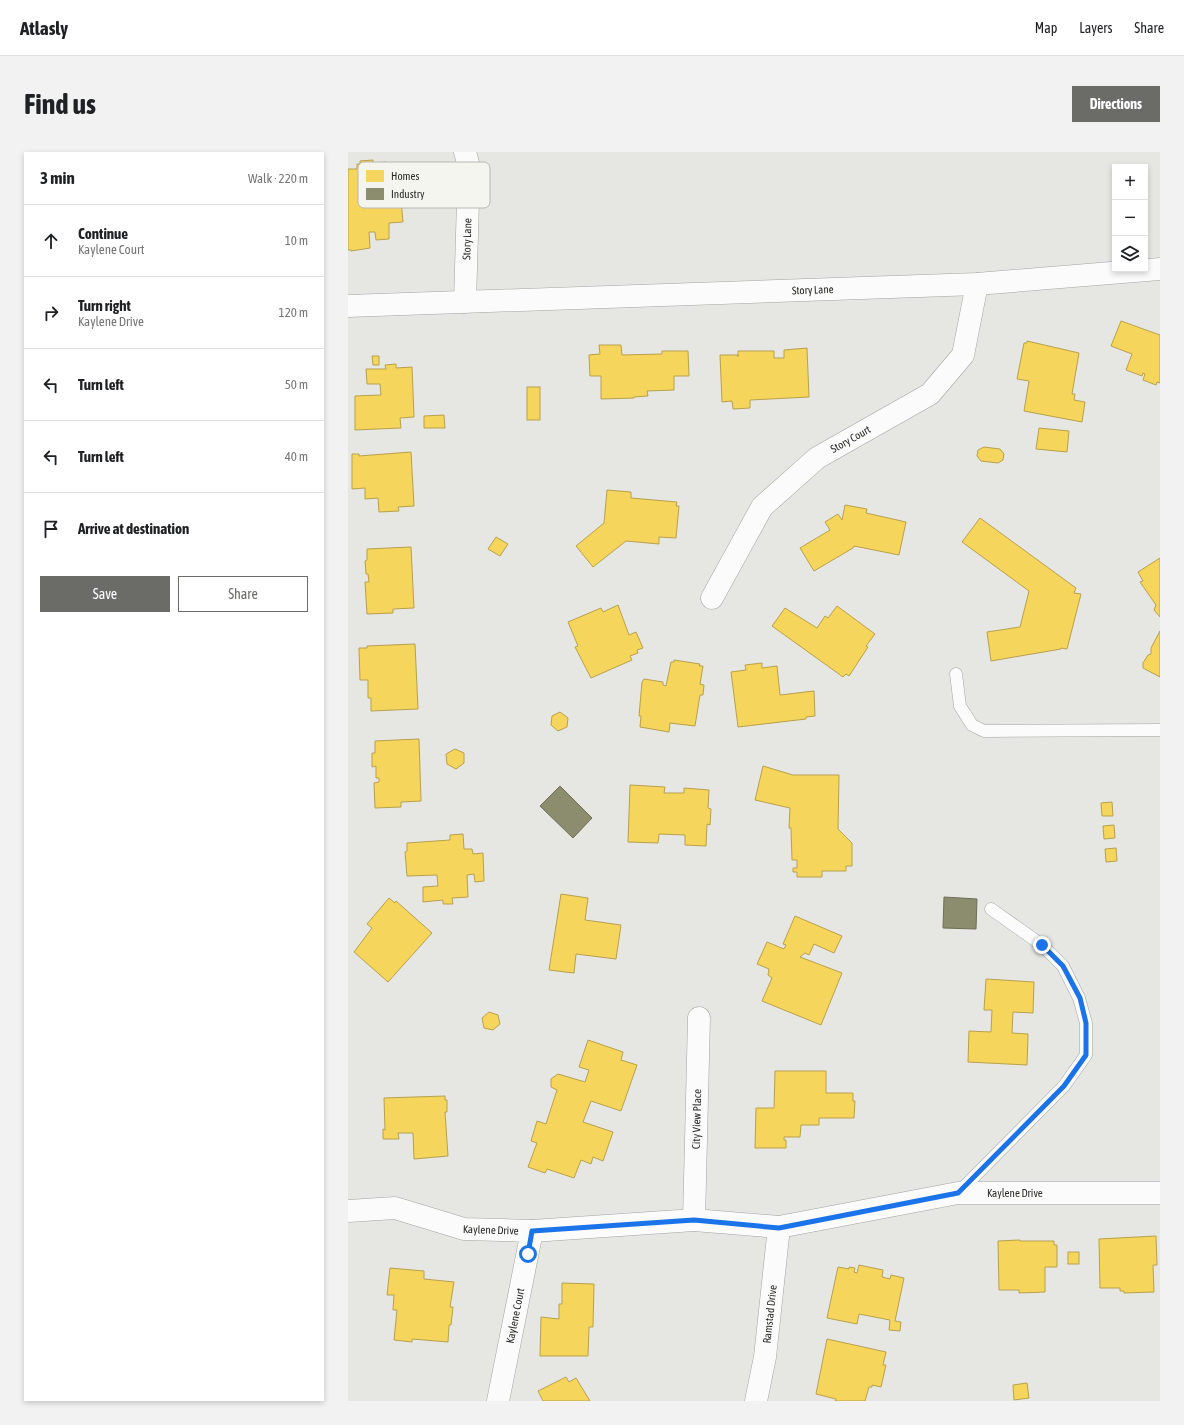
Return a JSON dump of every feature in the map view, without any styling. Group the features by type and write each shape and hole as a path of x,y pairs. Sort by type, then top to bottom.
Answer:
{"street":[{"name":"Story Lane","path":"465,152 468,162"},
{"name":"Story Lane","path":"465,302 468,208"},
{"name":"Story Lane","path":"348,306 977,284 1160,269"},
{"name":"Story Court","path":"712,598 762,507 817,458 930,394 935,389 963,355 977,284"},
{"name":"City View Place","path":"694,1220 699,1018"},
{"name":"Kaylene Drive","path":"348,1210 395,1208 464,1229 532,1231 694,1220 779,1228 958,1193 1160,1192"},
{"name":"Ramstad Drive","path":"756,1401 765,1357 779,1228"},
{"name":"Kaylene Court","path":"498,1401 532,1231"}],"lane":[{"path":"956,674 960,706 972,725 984,731 1160,730"},
{"path":"958,1193 1064,1086 1086,1055 1086,1023 1080,998 1063,966 1042,945 991,909"}],"building: Homes":[{"path":"373,160 373,162 360,162"},
{"path":"357,164 358,208 402,208 403,222 389,223 389,239 376,240 375,232 369,232 370,248 351,251 348,250 348,169 357,169"},
{"path":"1121,321 1160,335 1160,383 1157,382 1156,385 1143,380 1145,374 1143,373 1142,376 1126,370 1132,354 1111,346"},
{"path":"1027,341 1079,353 1072,394 1075,394 1074,400 1085,402 1082,422 1024,411 1029,381 1017,379 1024,343 1027,343"},
{"path":"599,345 621,345 622,355 662,354 662,351 688,351 689,376 674,376 674,390 647,391 648,396 634,398 601,399 601,376 590,376 589,355 600,354"},
{"path":"807,348 809,397 750,400 750,408 733,409 732,401 722,402 720,355 738,355 738,351 774,351 774,358 784,358 784,350"},
{"path":"372,356 379,356 379,365 373,365"},
{"path":"396,364 396,368 412,367 414,417 400,418 401,428 355,430 355,396 381,395 380,384 367,384 366,369 386,369 385,365"},
{"path":"527,387 540,387 540,420 527,420"},
{"path":"444,415 445,428 424,428 424,416"},
{"path":"1039,428 1069,431 1067,452 1036,449"},
{"path":"984,447 1000,449 1004,454 1003,460 998,463 981,461 977,456 978,450"},
{"path":"411,452 414,506 398,507 399,511 379,512 378,498 365,499 365,488 352,489 352,454 359,454 359,456"},
{"path":"607,490 631,492 631,498 677,502 676,506 679,506 676,538 659,537 659,544 626,541 593,567 576,546 604,523"},
{"path":"845,505 867,509 866,513 906,522 899,555 854,546 814,571 800,548 830,530 825,522 838,514 842,520"},
{"path":"980,518 1076,588 1074,593 1081,594 1067,649 1061,648 991,661 987,632 1020,627 1029,591 962,542"},
{"path":"496,537 508,544 500,556 488,549"},
{"path":"411,547 414,608 393,609 393,613 367,614 365,582 369,582 368,574 366,574 365,561 367,560 367,549"},
{"path":"1160,558 1160,617 1154,610 1156,605 1140,582 1143,581 1138,572"},
{"path":"618,605 629,635 636,632 643,648 637,650 638,653 630,656 632,660 591,678 575,647 578,646 568,622 601,608 603,612"},
{"path":"837,606 875,634 866,646 868,647 849,676 846,674 843,677 772,626 785,608 817,628 825,616 828,618"},
{"path":"1160,631 1160,677 1143,668 1143,663 1148,655 1151,654 1151,648"},
{"path":"415,644 418,709 371,711 371,698 368,698 368,680 360,680 359,648 367,648 367,646"},
{"path":"674,660 700,664 699,666 703,666 700,684 704,685 703,695 700,695 695,726 670,723 669,732 640,727 641,716 639,716 642,682 644,679 663,682 663,685 666,686 671,662 674,662"},
{"path":"762,663 762,668 777,666 780,695 814,691 815,716 806,717 806,719 738,727 731,672 746,670 745,665"},
{"path":"560,712 568,718 567,727 558,731 551,725 552,716"},
{"path":"419,739 421,801 401,802 401,807 375,808 374,783 379,782 379,778 376,778 376,766 372,767 372,753 375,753 375,741"},
{"path":"455,749 464,753 464,763 456,769 447,764 446,754"},
{"path":"763,766 793,775 839,775 838,829 852,843 852,866 846,866 846,871 822,871 822,877 797,877 797,872 793,872 793,868 797,868 797,860 792,860 791,828 789,828 790,808 755,800"},
{"path":"630,785 665,787 664,793 684,793 684,788 709,790 708,808 711,809 710,825 707,824 706,846 685,845 685,835 659,834 658,843 628,842"},
{"path":"1112,802 1113,816 1102,816 1101,803"},
{"path":"1114,825 1115,838 1104,839 1103,826"},
{"path":"463,834 464,849 472,849 473,854 483,853 484,881 475,882 474,874 467,875 468,897 452,898 453,904 443,904 443,900 423,902 423,887 438,886 437,875 407,876 405,852 407,851 407,843 450,840 450,835"},
{"path":"1116,848 1117,861 1106,862 1105,849"},
{"path":"561,894 588,898 585,920 621,925 616,959 576,954 574,973 549,970"},
{"path":"389,898 395,903 396,901 432,933 388,982 354,952 372,928 367,924"},
{"path":"795,916 842,936 834,953 814,944 809,955 805,953 800,957 842,973 821,1025 762,1001 772,978 768,975 769,969 757,964 767,942 784,949 786,945 783,944"},
{"path":"986,979 1034,982 1033,1013 1013,1012 1012,1033 1028,1034 1027,1065 968,1062 969,1031 991,1032 992,1010 984,1010"},
{"path":"489,1012 498,1015 500,1024 493,1030 484,1028 482,1018"},
{"path":"588,1040 623,1052 621,1060 637,1065 621,1111 591,1101 583,1122 613,1132 603,1161 593,1157 591,1164 581,1160 574,1178 547,1169 545,1173 528,1167 537,1143 531,1141 537,1121 546,1124 557,1090 551,1087 551,1079 558,1074 585,1082 589,1070 579,1067"},
{"path":"775,1071 826,1071 826,1093 853,1093 853,1101 855,1101 854,1118 819,1118 819,1125 801,1125 800,1137 784,1137 784,1140 786,1140 786,1148 755,1148 756,1108 774,1108"},
{"path":"445,1096 445,1100 447,1100 447,1112 445,1112 448,1156 414,1159 413,1133 398,1133 399,1139 383,1139 383,1129 385,1130 384,1098"},
{"path":"1156,1236 1157,1265 1153,1265 1154,1292 1124,1293 1124,1291 1120,1291 1120,1288 1100,1288 1099,1239"},
{"path":"998,1241 1054,1241 1054,1245 1057,1245 1057,1267 1045,1267 1045,1292 1019,1293 1019,1290 999,1290"},
{"path":"1068,1252 1079,1252 1079,1264 1068,1264"},
{"path":"859,1265 883,1270 882,1277 890,1279 891,1275 904,1278 895,1321 901,1322 900,1331 889,1330 890,1320 859,1314 857,1324 827,1318 838,1267 849,1269 849,1267 855,1268 854,1272 857,1273"},
{"path":"390,1268 424,1271 424,1279 454,1282 450,1307 453,1307 451,1325 449,1325 448,1342 412,1339 412,1342 394,1340 397,1310 393,1310 394,1295 387,1295"},
{"path":"562,1283 594,1284 593,1327 589,1327 588,1356 540,1356 541,1317 559,1319 559,1304 562,1304"},
{"path":"827,1339 886,1352 883,1365 886,1365 881,1387 872,1385 872,1387 869,1387 865,1401 835,1401 836,1399 816,1394"},
{"path":"566,1377 569,1382 576,1378 590,1401 543,1401 538,1391"},
{"path":"1027,1383 1029,1398 1014,1400 1013,1385"}],"building: Industry":[{"path":"560,786 592,818 573,838 540,806"},
{"path":"944,897 977,899 976,929 943,928"}],"route":[{"path":"528,1254 532,1231 694,1220 779,1228 958,1193 1064,1086 1086,1055 1086,1023 1080,998 1063,966 1042,945"}]}
